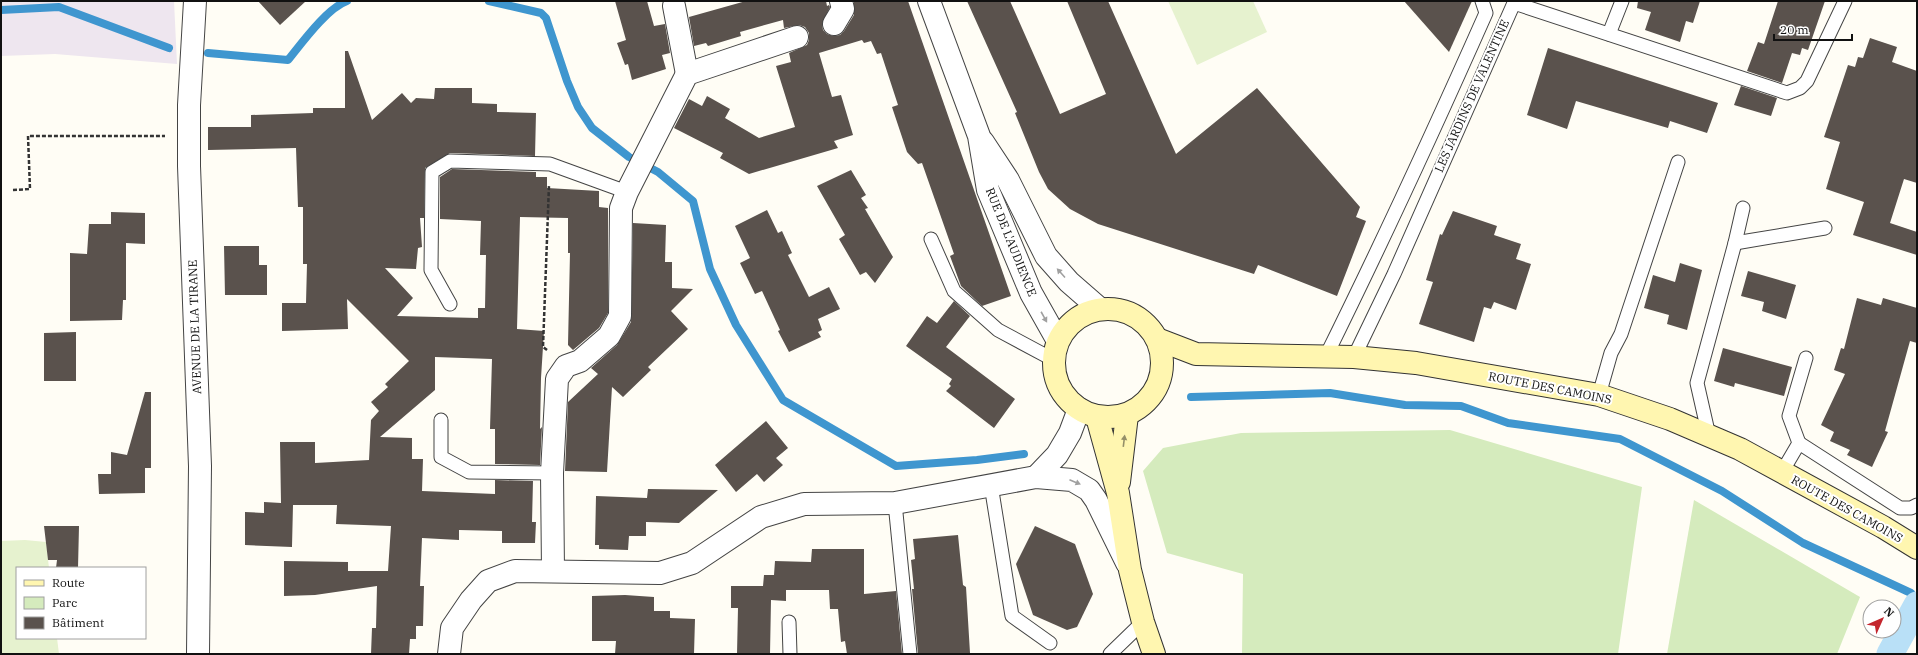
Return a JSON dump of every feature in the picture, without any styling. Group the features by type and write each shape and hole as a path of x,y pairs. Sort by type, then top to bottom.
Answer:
{"main road":[{"path":"1100,309 1114,309 1127,312 1139,318 1150,328 1157,339 1162,352 1162,374 1155,391 1143,405 1127,415 1112,418 1088,413 1065,396 1056,379 1056,351 1065,330 1075,320 1086,313 1100,309"},
{"name":"ROUTE DES CAMOINS","path":"1157,339 1196,354 1354,357 1416,363 1599,395 1670,419 1740,449 1883,527 1917,548"},
{"path":"1162,374 1196,354"},
{"path":"1088,413 1118,493 1130,570 1154,654"},
{"path":"1118,493 1127,415"}],"street":[{"name":"AVENUE DE LA TIRANE","path":"195,1 189,105 189,166 200,466 198,654"},
{"path":"834,24 843,9 841,1"},
{"name":"RUE DE L'AUDIENCE","path":"929,1 979,136 988,190 1056,351"},
{"path":"553,571 552,473 557,379 566,366 580,360 609,336 620,316 621,208 687,74 673,3"},
{"path":"687,74 797,37"},
{"name":"RUE DE L'AUDIENCE","path":"979,136 1008,180 1046,256 1069,282 1100,309"},
{"path":"1036,477 1057,455 1070,432 1088,413"},
{"path":"449,654 452,628 471,600 488,581 515,572 553,571 660,573 692,563 761,517 804,504 896,503 1036,477 1072,480 1089,490 1096,500 1130,570"}],"lane":[{"path":"1326,356 1367,273 1448,100 1486,12 1482,1"},
{"path":"1609,34 1622,1"},
{"name":"LES JARDINS DE VALENTINE","path":"1354,357 1394,274 1514,2 1786,93 1800,88 1807,81 1845,1"},
{"path":"450,304 432,270 432,172 450,161 550,164 632,183"},
{"path":"1599,395 1611,353 1621,334 1678,162"},
{"path":"1709,436 1697,383 1743,208"},
{"path":"1735,243 1825,228"},
{"path":"931,239 954,291 998,330 1056,351"},
{"path":"1806,358 1789,416 1798,443 1900,508 1911,508 1917,505"},
{"path":"441,420 441,457 469,472 552,473"},
{"path":"1782,472 1798,443"},
{"path":"991,485 1012,616 1050,643"},
{"path":"896,503 910,654"},
{"path":"789,622 790,654"},
{"path":"1110,654 1144,622"}],"path":[{"path":"13,190 30,189 28,136 190,137"},
{"path":"550,164 543,347 566,366"}],"shaded area":[{"path":"1,1 174,1 177,64 55,54 1,56"}],"green space":[{"path":"1168,1 1253,1 1267,32 1197,65"},
{"path":"1450,430 1642,487 1618,654 1242,654 1243,574 1167,553 1143,471 1163,448 1241,433"},
{"path":"1694,500 1860,597 1837,654 1667,654"},
{"path":"25,540 46,542 49,567 16,567 16,639 57,639 59,654 1,654 1,541"}],"building":[{"path":"258,1 306,1 280,25"},
{"path":"615,1 647,1 654,26 665,24 670,53 662,55 666,69 632,80 628,64 625,65 617,43 626,40"},
{"path":"746,1 826,1 827,6 829,5 830,7 822,24 823,30 827,34 834,36 840,35 844,31 854,15 854,1 908,1 1011,296 982,306 961,286 950,256 954,254 922,163 918,164 907,152 892,107 898,105 881,53 877,54 871,41 864,43 862,40 819,53 832,97 841,95 853,135 834,141 838,148 749,174 720,158 723,153 674,128 689,99 702,106 707,96 730,109 725,118 759,138 795,127 776,66 791,62 789,53 807,45 809,33 805,27 799,25 784,28 783,20 740,32 741,36 708,46 706,43 694,46 689,17"},
{"path":"967,1 1010,1 1060,114 1106,94 1067,1 1108,1 1176,154 1257,88 1360,207 1356,217 1366,221 1337,296 1258,265 1254,274 1098,224 1070,209 1048,189 1039,172 1015,113 1017,112"},
{"path":"1404,1 1472,1 1449,52"},
{"path":"1638,1 1700,1 1693,23 1686,21 1680,42 1645,30 1651,12 1637,8"},
{"path":"1778,1 1825,1 1808,50 1802,48 1800,55 1792,53 1782,83 1747,71 1758,42 1764,44"},
{"path":"1870,38 1897,47 1892,62 1917,71 1917,183 1904,179 1890,223 1917,232 1917,255 1853,235 1864,202 1826,189 1840,142 1824,137 1848,65 1855,67 1858,57 1863,58"},
{"path":"1548,48 1718,103 1707,133 1670,121 1668,128 1576,101 1567,129 1527,115"},
{"path":"345,51 348,51 372,120 402,93 411,103 416,98 434,99 435,88 472,88 472,103 497,104 497,112 536,113 535,156 450,153 425,168 424,218 420,218 422,247 418,248 416,269 385,268 413,298 397,316 478,318 478,308 485,308 486,255 480,255 481,221 440,219 440,177 452,169 536,172 536,177 547,177 547,188 599,191 599,207 608,208 608,313 599,328 573,350 568,345 570,253 568,253 568,218 520,217 517,329 544,331 541,378 540,429 542,427 540,465 495,464 495,429 490,429 492,359 435,357 435,390 380,437 412,438 412,459 423,459 422,491 495,494 495,480 533,481 532,522 536,522 535,543 502,543 502,531 459,530 459,540 422,538 420,586 424,586 423,626 416,626 416,639 410,639 409,654 371,654 372,628 376,628 377,586 315,595 284,596 284,561 348,562 348,571 388,571 391,526 336,524 337,505 293,505 292,547 245,545 245,512 264,513 264,502 281,503 280,442 315,442 315,463 369,460 371,420 379,411 371,402 388,387 385,384 409,361 347,299 348,329 282,331 282,303 306,303 307,264 303,264 303,207 298,207 296,148 208,150 208,127 251,127 251,115 313,113 313,108 345,108"},
{"path":"1741,86 1777,98 1771,116 1734,105"},
{"path":"851,170 866,195 861,198 868,208 865,209 893,257 875,283 866,272 860,275 839,239 845,235 817,186"},
{"path":"767,210 778,233 782,231 792,253 788,255 809,297 829,287 840,309 818,319 822,330 818,332 821,337 789,352 778,331 780,330 762,291 755,294 740,263 750,258 735,226"},
{"path":"1453,211 1497,226 1494,235 1521,244 1516,259 1531,264 1516,310 1494,302 1491,309 1484,307 1474,342 1419,324 1433,282 1426,280 1440,234 1442,235"},
{"path":"111,212 145,213 145,244 126,243 126,300 123,300 122,320 70,321 70,253 87,254 89,224 111,224"},
{"path":"633,223 666,225 665,262 672,262 672,288 693,289 671,311 688,329 648,367 651,370 623,397 612,387 607,472 565,471 568,402 598,374 591,368 617,345 631,322"},
{"path":"224,246 259,246 259,265 267,265 267,295 225,295"},
{"path":"1680,263 1702,270 1687,330 1667,324 1669,315 1644,308 1653,275 1675,282"},
{"path":"1748,271 1796,285 1786,319 1762,311 1764,302 1741,296"},
{"path":"1857,298 1881,305 1883,298 1917,308 1917,343 1910,341 1885,431 1888,432 1872,467 1847,455 1850,450 1830,441 1834,432 1821,425 1845,374 1834,370 1841,348 1844,349"},
{"path":"954,301 970,316 946,347 1015,399 994,428 946,391 951,386 949,384 952,379 906,346 927,316 937,323"},
{"path":"76,332 76,381 44,381 44,333"},
{"path":"1723,348 1792,367 1784,396 1735,383 1734,387 1714,381"},
{"path":"145,392 151,392 151,468 145,468 145,493 99,494 98,474 111,474 111,452 127,455"},
{"path":"766,421 788,448 776,458 783,465 764,482 757,474 736,492 715,465"},
{"path":"648,489 718,490 679,523 646,522 646,536 629,536 628,550 599,549 599,545 595,545 596,496 647,498"},
{"path":"44,526 79,526 78,567 56,567 57,560 48,560"},
{"path":"1035,526 1075,544 1093,594 1077,627 1067,630 1033,615 1016,564"},
{"path":"958,535 963,585 966,587 970,653 918,654 912,589 914,589 911,560 915,559 913,539"},
{"path":"812,549 864,549 864,594 896,591 902,654 847,654 845,641 841,642 838,609 830,609 829,590 786,590 786,601 771,600 770,654 737,654 738,608 731,608 731,586 763,586 764,575 774,575 775,561 811,562"},
{"path":"625,595 654,597 654,611 670,611 670,618 695,619 694,654 615,654 616,641 592,641 592,596"}],"waterway":[{"path":"208,53 288,60 323,19 331,11 347,1"},
{"path":"489,1 541,13 546,18 567,81 578,107 592,128 629,157 658,172 693,201 710,269 736,325 783,400 896,466 977,460 1024,454"},
{"path":"1,10 59,7 169,48"},
{"path":"1191,397 1330,393 1405,405 1461,406 1508,423 1620,439 1722,491 1803,543 1911,593"},
{"path":"1890,654 1917,605"}]}
